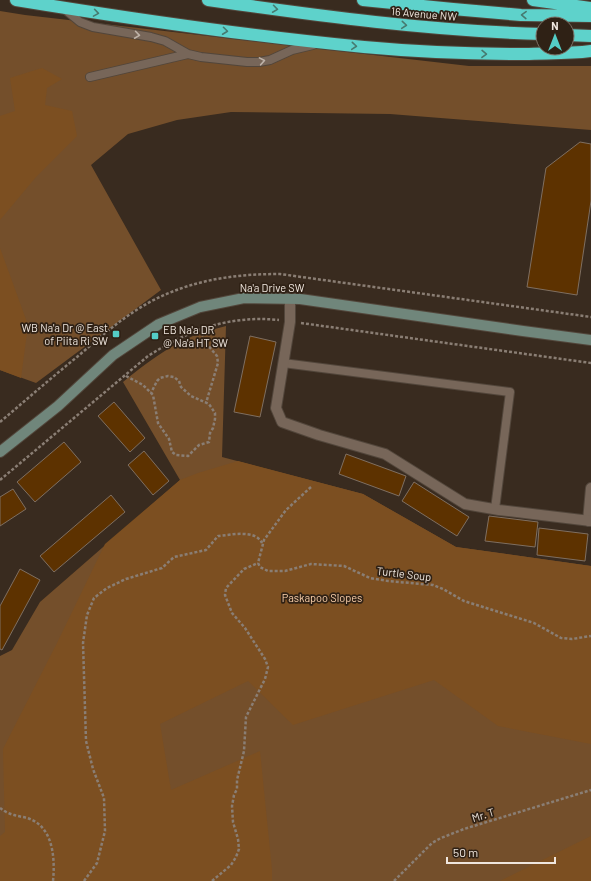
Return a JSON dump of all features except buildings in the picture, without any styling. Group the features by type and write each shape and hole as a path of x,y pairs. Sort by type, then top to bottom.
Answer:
{"highway":[{"path":"16,0 157,22 323,43 412,51 483,54 575,53 591,51"},
{"name":"16 Avenue NW","path":"208,0 365,21 504,33 535,34"},
{"name":"16 Avenue NW","path":"363,0 521,15 591,16"},
{"path":"533,0 591,8"},
{"path":"575,35 591,36"}],"street":[{"name":"Na'a Drive SW","path":"0,452 58,406 113,355 159,324 200,307 244,298 300,299 523,331 591,338"},
{"path":"290,299 290,322 276,408 282,422 385,454 465,504 589,521 591,488"}],"lane":[{"path":"63,8 80,22 93,27 158,39 165,41 188,54"},
{"path":"90,77 188,54 247,62 259,62 270,60 292,50 323,43"},
{"path":"283,363 510,392 495,509"}],"path":[{"path":"200,329 206,343 217,356 218,362 206,403"},
{"path":"125,376 143,385 151,393 155,403 158,423 169,439 172,452 176,455 188,456 200,445 209,442 210,433 214,424 215,413 213,408 191,396 181,387 174,377 168,376 160,378 151,393"},
{"path":"212,881 231,865 239,849 233,822 232,806 237,789 237,780 244,750 246,717 265,679 268,667 265,659 232,613 225,595 226,588 244,569 258,563 262,543 286,510 311,486"},
{"path":"84,881 97,863 105,831 104,798 93,769 86,741 83,643 87,615 94,598 107,588 126,579 162,568 174,557 206,550 218,536 251,534 260,538 262,543"},
{"name":"Turtle Soup","path":"258,563 260,567 268,571 285,571 311,564 344,566 370,578 433,585 464,601 534,623 561,638 572,640 591,636"},
{"name":"Mr. T","path":"394,881 432,843 440,838 464,829 591,790"},
{"path":"0,808 12,814 32,820 43,828 48,834 55,863 53,881"}],"green space":[{"path":"0,11 469,66 591,66 591,130 390,114 231,112 177,120 128,134 91,165 161,290 36,383 0,370"},
{"path":"42,68 62,79 47,88 45,105 72,111 77,136 36,177 0,220 0,116 15,111 10,78"},
{"path":"0,248 28,325 21,378 0,370"},
{"name":"Paskapoo Slopes","path":"226,326 222,457 363,494 456,547 591,566 591,881 0,881 0,656 12,650 40,602 180,480 123,382 148,362 183,340"},
{"name":"Paskapoo Slopes","path":"238,461 363,494 456,547 591,566 591,744 498,726 434,680 293,725 248,681 160,724 171,790 260,751 272,881 0,881 0,836 5,832 3,749 105,544 180,480"},
{"path":"591,836 591,881 500,881"}],"place":[{"name":"WB Na'a Dr @ East of Piita Ri SW","path":"116,334"},
{"name":"EB Na'a DR @ Na'a HT SW","path":"155,336"}]}
